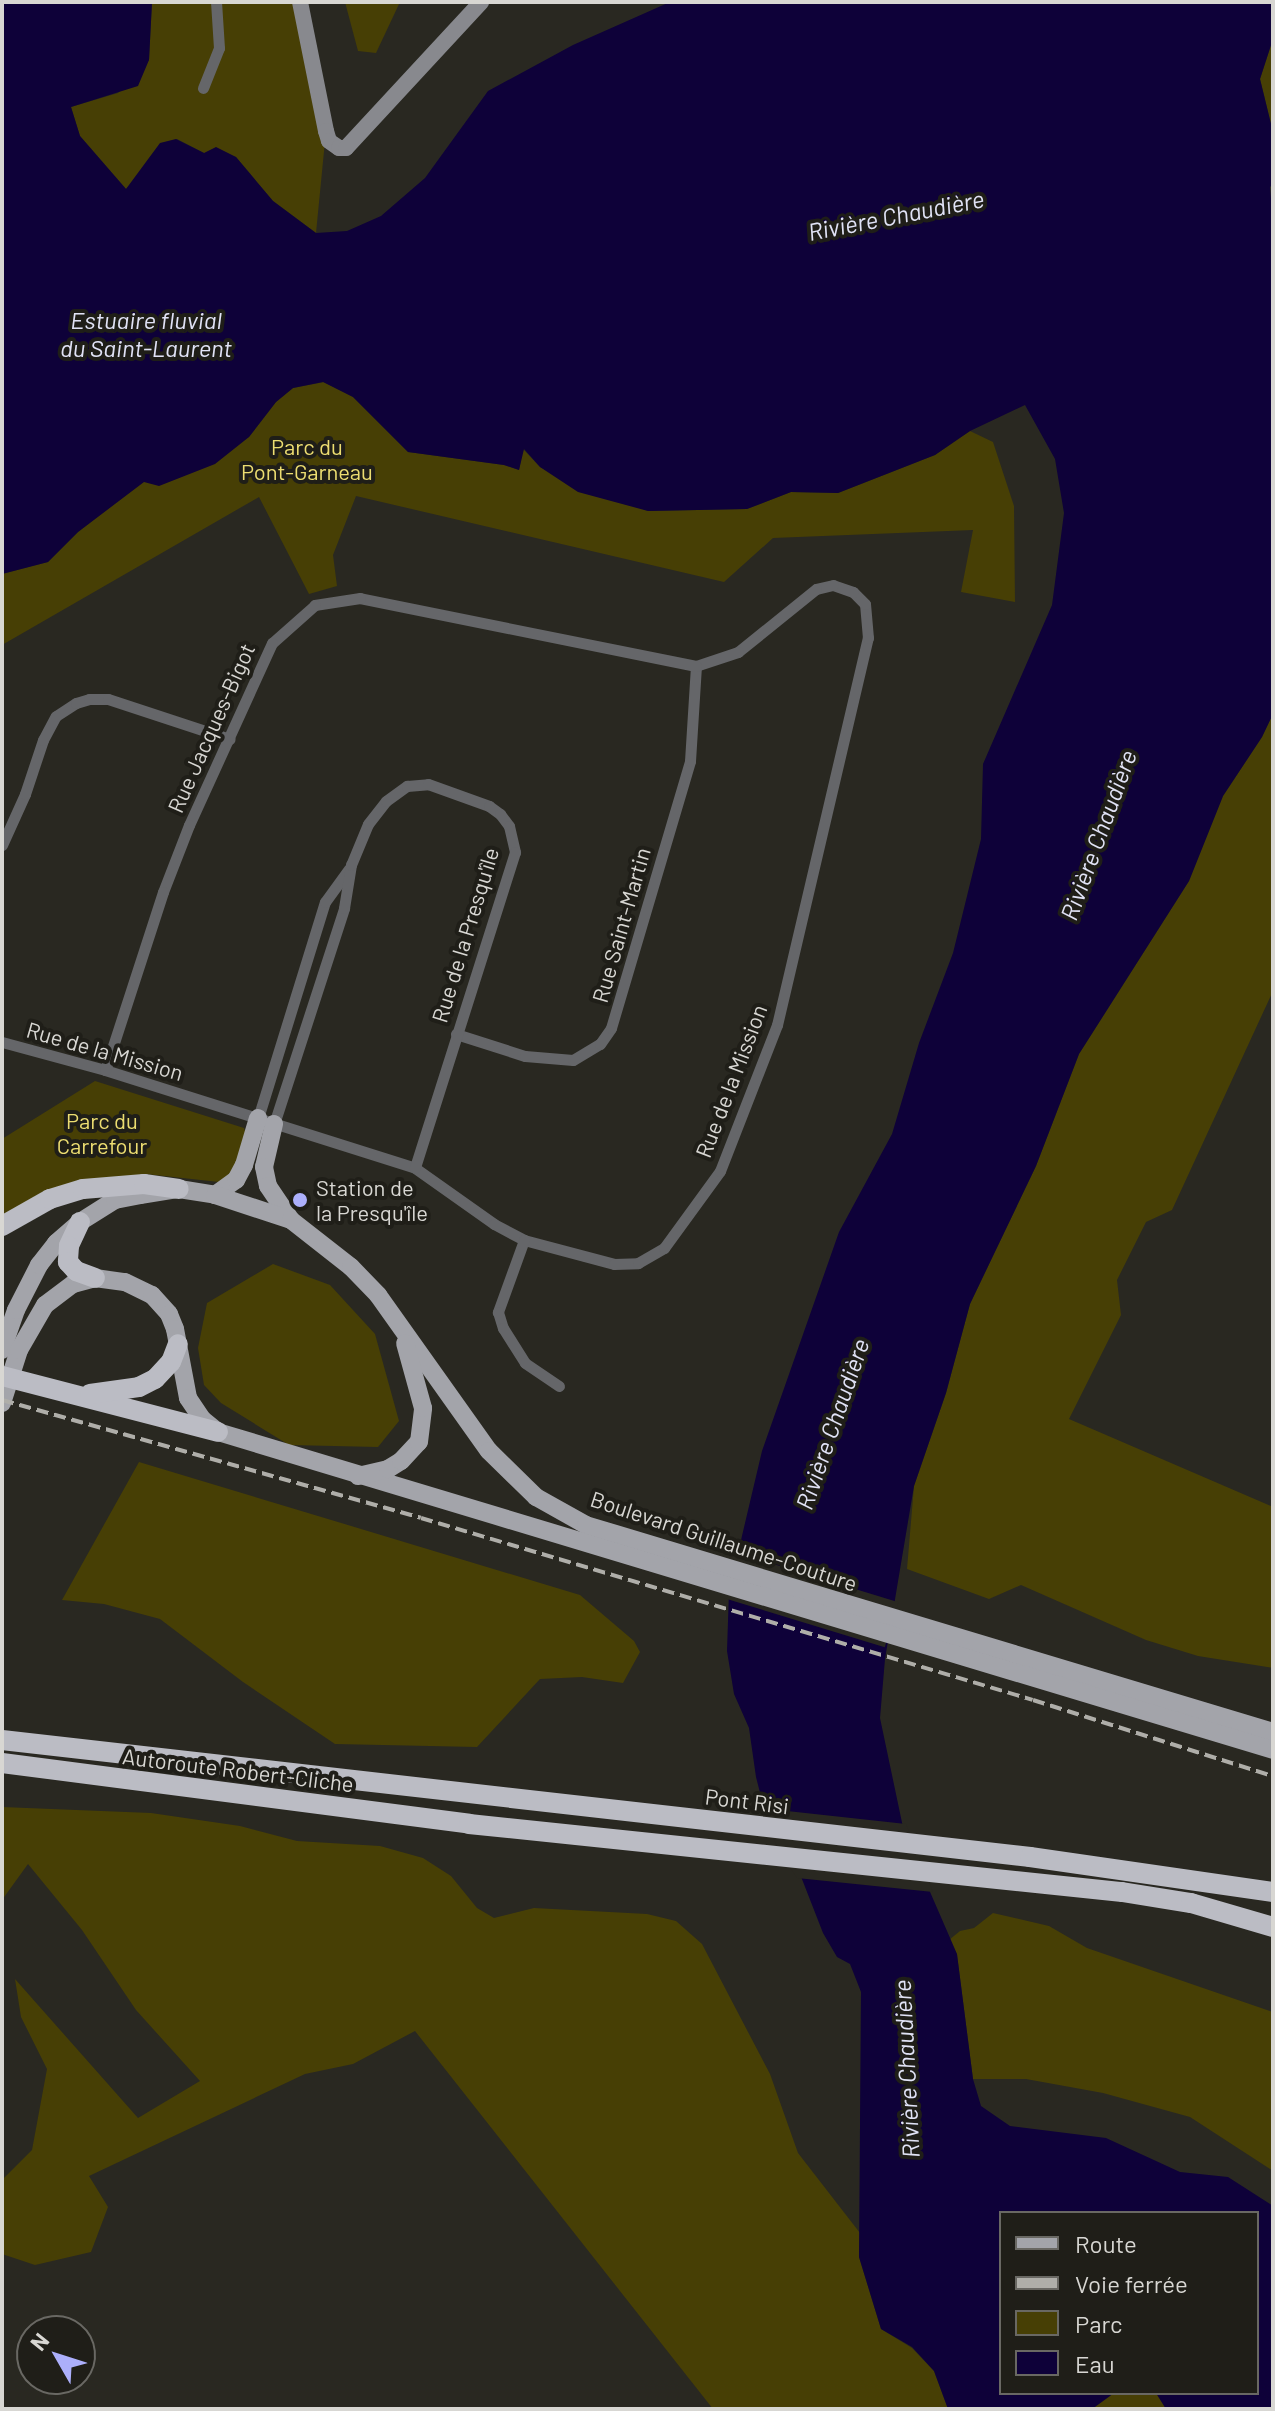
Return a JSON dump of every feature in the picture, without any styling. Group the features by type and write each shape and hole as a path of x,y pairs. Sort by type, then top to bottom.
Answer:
{"highway":[{"name":"Boulevard Guillaume-Couture","path":"2,1226 50,1199 83,1189 144,1184 179,1189"},
{"path":"80,1222 69,1246 68,1262 76,1271 95,1278"},
{"path":"78,1396 139,1387 155,1379 171,1362 178,1344"},
{"name":"Boulevard Guillaume-Couture","path":"11,1378 218,1432"},
{"name":"Autoroute Robert-Cliche","path":"2,1740 459,1792"},
{"name":"Autoroute Robert-Cliche","path":"2,1763 469,1824 1032,1882 1191,1903 1273,1927"},
{"name":"Pont Risi","path":"459,1792 1030,1857 1273,1892"}],"main road":[{"path":"215,1195 236,1180 266,1121"},
{"path":"266,1121 264,1167 268,1186 291,1220"},
{"path":"2,1350 16,1310 39,1265 56,1243 80,1222 115,1200 179,1189"},
{"name":"Boulevard Guillaume-Couture","path":"179,1189 215,1195 291,1220 351,1267 378,1295 489,1451 536,1497 583,1534"},
{"path":"2,1403 19,1350 45,1305 73,1284 95,1278 125,1282 152,1295 169,1314 188,1398 202,1419 218,1432"},
{"path":"358,1476 388,1469 401,1461 412,1451 422,1432 423,1408 399,1325"},
{"name":"Boulevard Guillaume-Couture","path":"218,1432 358,1476 583,1534 1002,1661 1273,1750"},
{"name":"Boulevard Guillaume-Couture","path":"1002,1661 1273,1732"}],"street":[{"path":"203,88 219,48 216,2"},
{"path":"300,2 326,131 329,141 339,148 346,148 481,2"},
{"name":"Rue de la Mission","path":"2,1042 105,1070 415,1168 494,1224 524,1240 614,1264 638,1263 664,1248 720,1171 777,1025 868,638 865,604 853,592 833,585 816,589 738,652 696,666"},
{"name":"Rue Jacques-Bigot","path":"105,1070 163,892 189,825 272,643 315,605 335,599 360,598 696,666"},
{"name":"Rue Saint-Martin","path":"456,1034 551,1061 573,1060 587,1054 611,1028 690,761 696,666"},
{"path":"2,845 25,794 43,740 56,716 76,703 108,699 230,739"},
{"name":"Rue de la Presqu'île","path":"266,1121 325,902 351,865 368,824 386,801 407,786 428,784 489,806 509,826 515,852 415,1168"},
{"name":"Rue de la Presqu'île","path":"266,1121 344,908 351,865"},
{"path":"524,1240 500,1298 498,1312 503,1328 525,1363 559,1386"}],"green space":[{"path":"152,2 300,2 326,131 316,233 273,201 236,157 204,153 177,139 126,189 80,136 71,107 118,93 149,60"},
{"path":"345,2 400,2 376,53 358,51"},
{"path":"1273,39 1273,132 1260,79"},
{"name":"Parc du Pont-Garneau","path":"324,382 353,397 408,452 504,465 519,470 523,449 540,467 648,511 747,509 791,492 838,493 935,455 970,431 993,442 1014,506 1015,602 961,592 973,530 773,538 724,582 356,496 333,555 337,586 309,594 259,497 2,645 2,574 48,562 78,532 144,481 249,437 276,402 293,388"},
{"path":"1273,714 1273,991 1172,1210 1146,1222 1117,1280 1121,1315 1069,1419 1273,1507 1273,1668 1198,1656 1146,1640 1021,1585 989,1599 907,1569 914,1486 946,1393 970,1304 1036,1166 1079,1054 1189,881 1223,796 1262,737"},
{"name":"Parc du Carrefour","path":"95,1081 244,1128 247,1138 235,1171 219,1182 146,1174 2,1220 2,1139"},
{"path":"273,1264 330,1285 375,1334 399,1421 378,1447 289,1445 221,1403 204,1385 198,1348 207,1303"},
{"path":"139,1462 580,1595 634,1641 640,1652 623,1683 582,1677 540,1679 477,1747 335,1744 243,1682 160,1619 104,1604 62,1600"},
{"path":"2,1807 151,1813 240,1826 297,1841 380,1846 423,1858 451,1876 477,1908 494,1918 534,1908 647,1914 676,1921 702,1944 770,2074 798,2153 860,2233 859,2257 881,2329 912,2348 934,2371 948,2409 713,2409 415,2031 353,2064 305,2074 89,2176 108,2207 91,2252 35,2265 2,2254 2,2180 32,2150 47,2069 21,2017 15,1979 138,2118 200,2081 136,2010 82,1930 28,1864 2,1900"},
{"path":"993,1913 1049,1926 1087,1948 1273,2012 1273,2171 1190,2117 1103,2093 1026,2079 973,2079 957,1955 949,1940 960,1931 974,1928"},
{"path":"1111,2395 1157,2395 1166,2409 1092,2409"}],"water":[{"path":"2,2 152,2 149,60 138,86 71,107 80,136 126,189 160,143 176,139 204,153 216,147 236,157 273,201 316,233 347,231 381,216 425,178 488,91 573,45 670,2 1273,2 1273,39 1260,79 1273,132 1273,184 1270,187 1273,222 1273,714 1262,737 1223,796 1189,881 1079,1054 1036,1166 970,1304 946,1393 914,1486 885,1659 880,1718 904,1832 957,1954 973,2079 981,2106 1010,2126 1106,2138 1180,2172 1228,2177 1273,2206 1273,2409 1166,2409 1157,2395 1259,2395 1259,2211 999,2211 999,2395 1111,2395 1092,2409 948,2409 934,2371 912,2347 881,2329 859,2257 861,1992 850,1964 837,1957 823,1933 800,1874 767,1820 756,1777 749,1728 734,1694 727,1651 729,1591 762,1451 839,1232 892,1134 919,1043 953,953 981,839 983,764 1052,605 1064,513 1055,459 1025,405 970,431 935,455 838,493 791,492 747,509 648,511 578,492 540,467 524,449 519,470 504,465 408,452 353,397 323,382 293,388 276,402 249,437 215,464 159,486 144,482 78,532 48,562 2,574"}],"pier":[{"path":"734,1552 898,1602 885,1647 720,1597"},
{"path":"760,1808 906,1824 933,1892 797,1878 779,1851"}],"railway":[{"path":"2,1400 421,1518 1033,1700 1273,1776"}],"place":[{"name":"Station de la Presqu'île","path":"300,1200"}],"water label":[{"name":"Rivière Chaudière","path":"896,215"},
{"name":"Estuaire fluvial du Saint-Laurent","path":"146,334"},
{"name":"Rivière Chaudière","path":"1098,835"},
{"name":"Rivière Chaudière","path":"832,1424"},
{"name":"Rivière Chaudière","path":"906,2069"}]}
